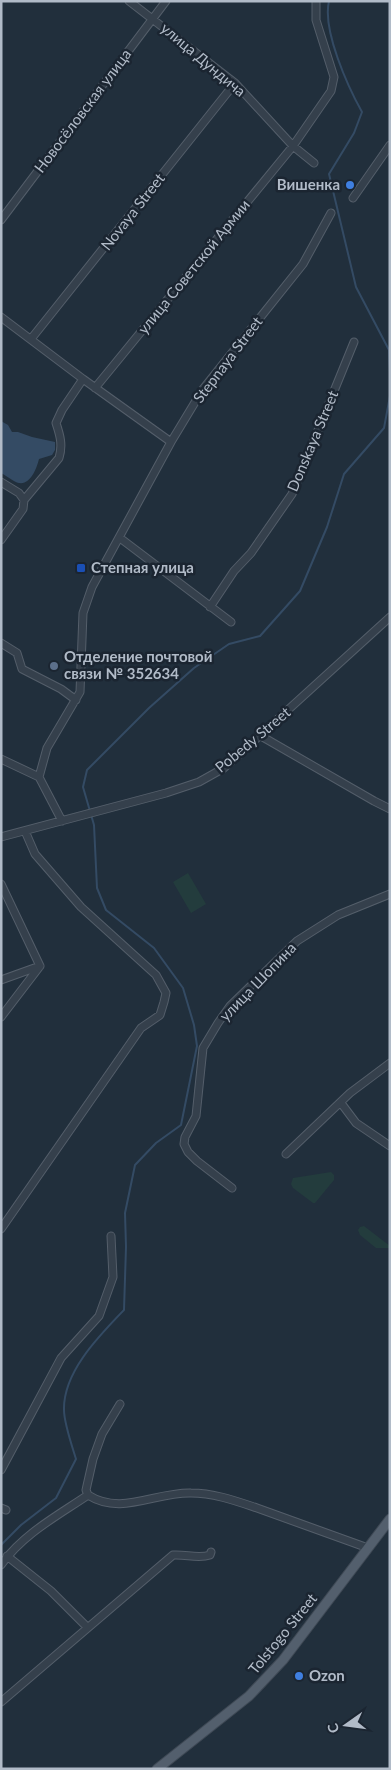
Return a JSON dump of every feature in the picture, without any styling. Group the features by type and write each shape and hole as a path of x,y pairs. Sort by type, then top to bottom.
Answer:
{"main road":[{"name":"Tolstogo Street","path":"157,1769 249,1696 283,1660 368,1548 387,1529 390,1519"}],"street":[{"name":"улица Дундича","path":"129,1 235,83 293,146 314,163"},
{"name":"Новосёловская улица","path":"1,220 166,1"},
{"path":"293,146 331,91 334,77 316,20 316,1"},
{"name":"Novaya Street","path":"31,339 235,83"},
{"path":"353,198 390,145"},
{"name":"улица Советской Армии","path":"95,388 293,146"},
{"name":"Stepnaya Street","path":"39,777 47,748 80,692 83,613 92,587 203,389 303,264 330,213"},
{"path":"1,317 95,388 172,442"},
{"name":"Donskaya Street","path":"210,607 234,571 251,553 292,494 354,342"},
{"path":"1,540 23,510 24,500 58,458 62,450 56,423 62,410 83,379"},
{"path":"1,482 19,493 24,500"},
{"path":"120,538 231,622"},
{"name":"Pobedy Street","path":"1,837 199,782 224,768 390,617"},
{"path":"1,643 17,653 22,669 76,700"},
{"path":"261,736 390,809"},
{"path":"1,758 39,777 62,821"},
{"path":"1,1230 141,1028 160,1015 166,993 156,975 81,906 35,854 25,831"},
{"path":"1,884 40,966"},
{"name":"улица Шопина","path":"232,1188 197,1161 188,1152 184,1144 185,1137 196,1116 203,1048 230,1006 297,941 338,915 390,894"},
{"path":"1,980 40,966"},
{"path":"1,1017 40,966"},
{"path":"286,1154 350,1094 390,1063"},
{"path":"341,1103 356,1123 390,1146"},
{"path":"1,1470 61,1358 99,1316 113,1277 110,1236"},
{"path":"120,1404 102,1434 93,1459 86,1490 88,1495 96,1500 113,1505 134,1503 190,1492 222,1497 368,1548"},
{"path":"1,1565 7,1556 34,1532 88,1495"},
{"path":"1,1702 173,1555 183,1554 202,1558 210,1555 211,1552"},
{"path":"7,1556 51,1591 87,1627"}],"green space":[{"path":"188,873 206,904 191,913 173,882"},
{"path":"331,1172 334,1175 334,1180 315,1203 293,1188 291,1184 293,1178"},
{"path":"364,1226 390,1246 390,1248 376,1248 360,1235 358,1230"}],"water":[{"path":"1,421 8,425 12,432 55,442 55,450 52,455 39,459 33,475 23,483 19,483 1,473"}],"waterway":[{"path":"329,1 329,27 333,42 344,74 362,112 354,133 329,174 356,287 389,350 390,373"},
{"path":"1,1545 21,1525 56,1498 76,1459 65,1421 65,1396 69,1382 84,1355 124,1310 125,1213 135,1165 156,1143 181,1125 197,1046 194,1025 183,988 154,948 106,910 97,888 94,825 83,787 87,770 149,708 194,668 229,644 260,636 300,591 327,527 344,474 384,428 390,396"}],"place":[{"name":"Вишенка","path":"350,185"},
{"name":"Степная улица","path":"81,568"},
{"name":"Отделение почтовой связи № 352634","path":"54,666"},
{"name":"Ozon","path":"299,1676"}]}
